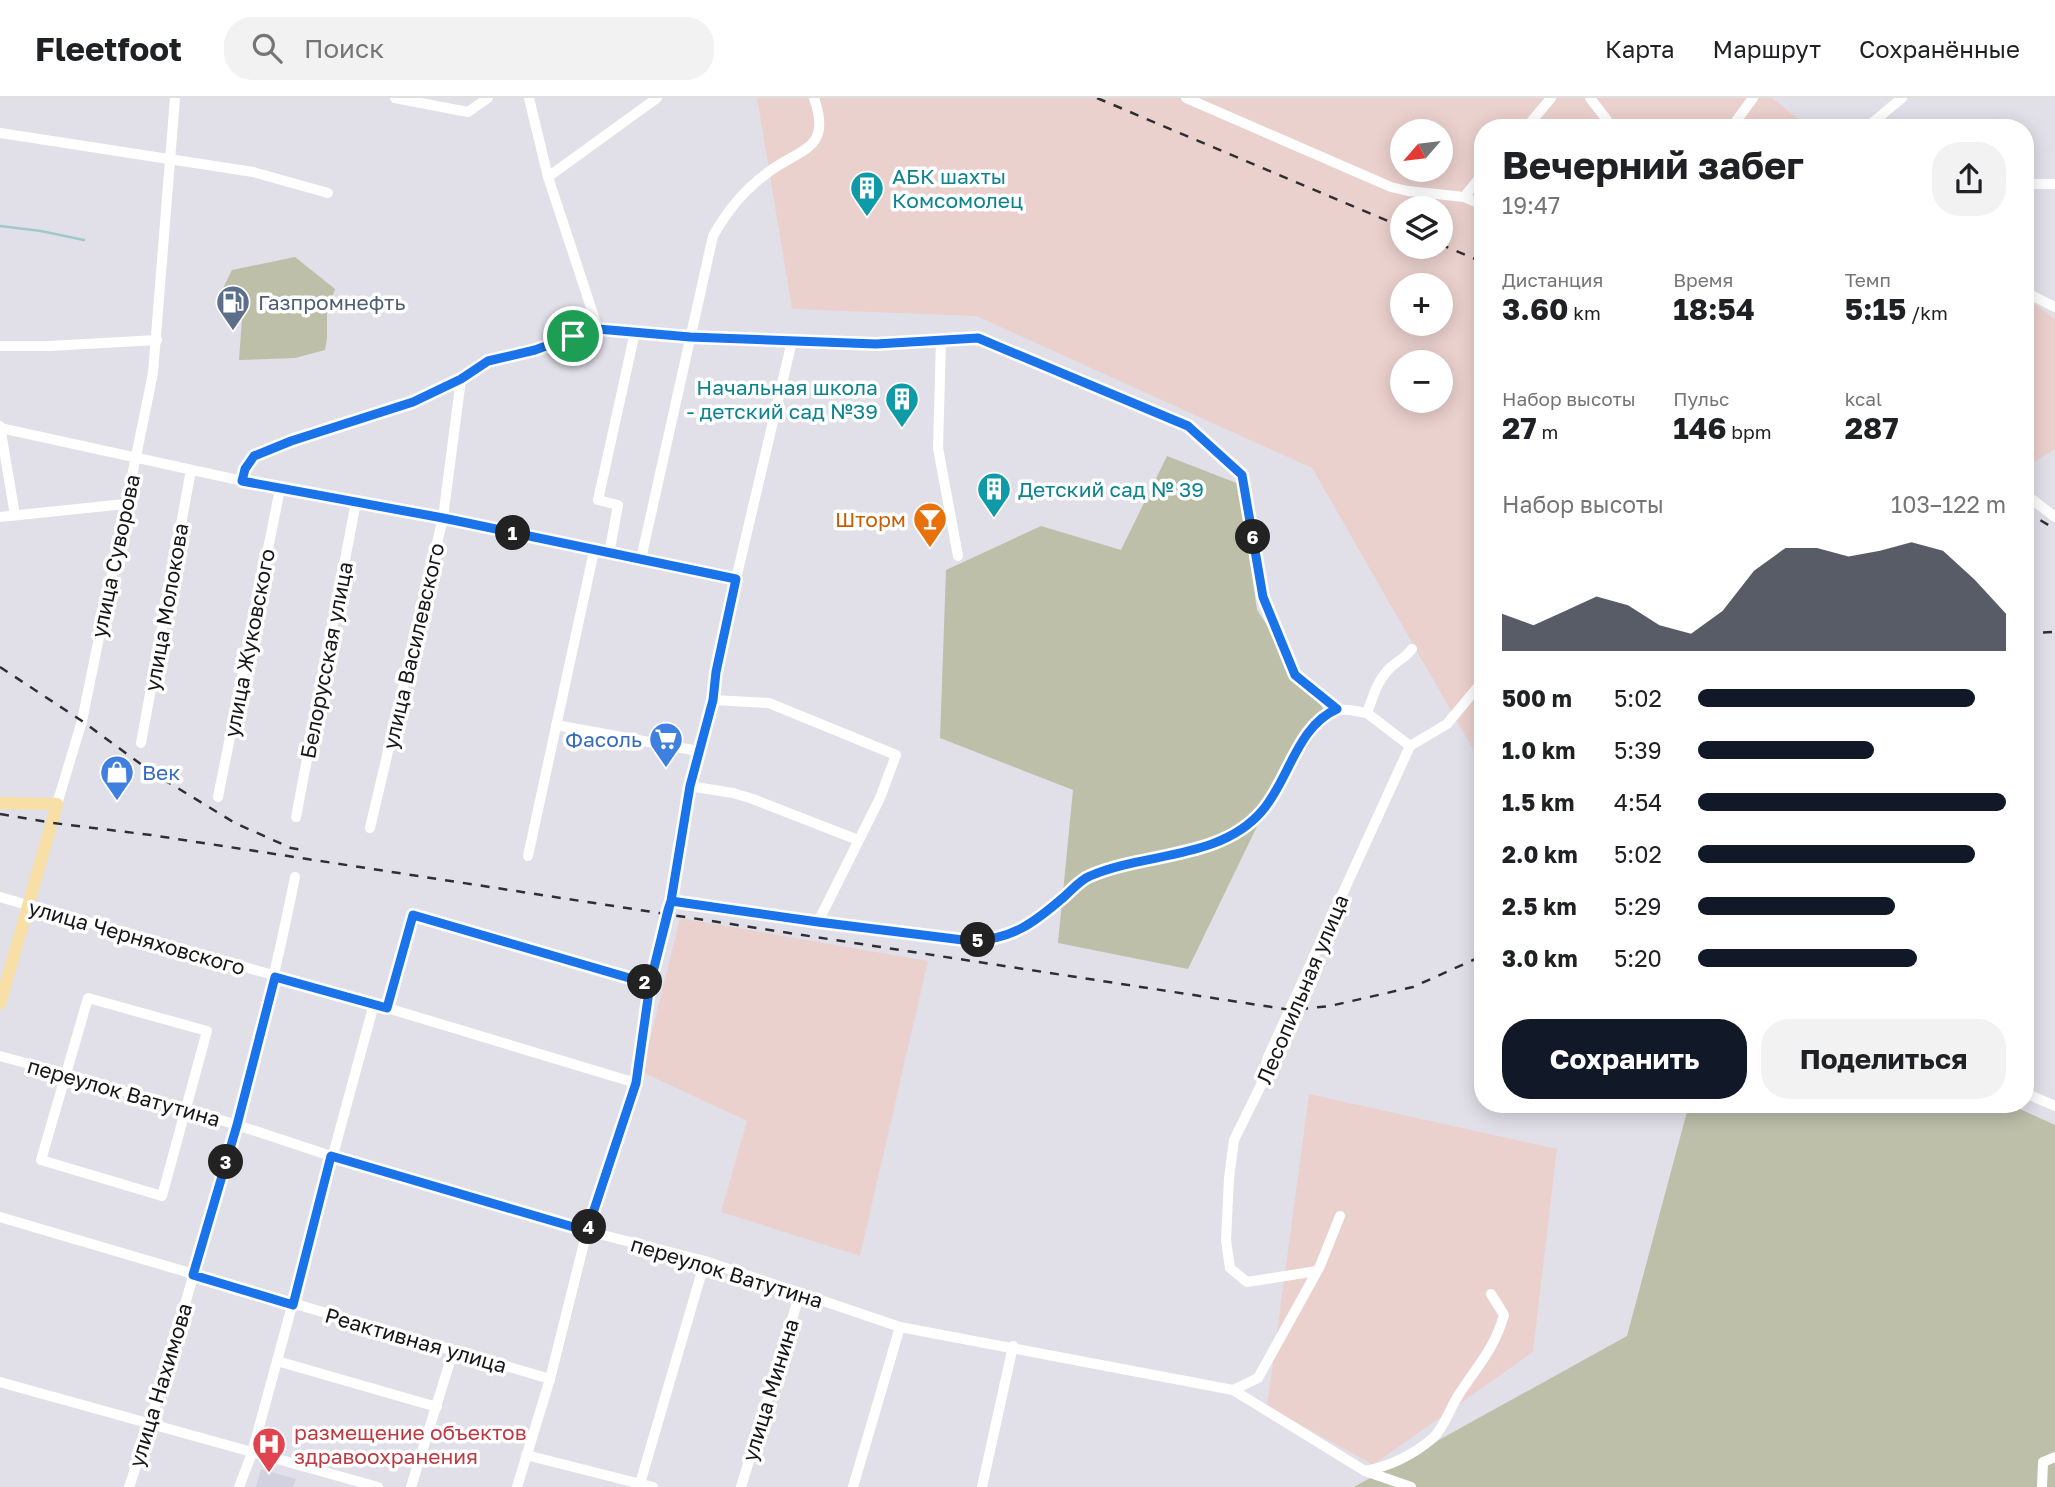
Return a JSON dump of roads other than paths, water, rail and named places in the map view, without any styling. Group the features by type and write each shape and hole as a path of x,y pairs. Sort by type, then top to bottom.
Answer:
{"main road":[{"path":"0,803 57,804"},
{"name":"улица Суворова","path":"0,1004 57,804"}],"street":[{"name":"улица Суворова","path":"57,804 82,720 157,340 175,98"},
{"path":"395,98 468,112 488,98"},
{"path":"529,98 548,177 598,329"},
{"path":"548,177 657,98"},
{"path":"641,559 713,236 725,214 765,174 811,147 819,132 818,108 814,98"},
{"path":"1185,98 1391,187 1464,197 1474,201"},
{"path":"1534,119 1551,98"},
{"path":"1590,98 1606,119"},
{"path":"1738,119 1753,98"},
{"path":"1877,119 1902,98"},
{"path":"0,133 253,172 328,193"},
{"path":"1464,197 1474,184"},
{"path":"2034,184 2055,184"},
{"path":"2034,296 2055,307"},
{"path":"242,481 245,469 254,456 291,441 413,402 461,379 488,361 535,350 598,329 690,337 876,344 978,338 1188,426 1242,475 1263,597 1295,675 1337,709 1367,713 1410,746 1447,724 1474,692"},
{"path":"609,554 618,505 598,500 635,332"},
{"path":"0,346 157,340"},
{"path":"517,1487 550,1379 587,1231 636,1083 650,984 671,901 690,786 713,700 716,672 736,579 792,341"},
{"path":"941,341 938,448 958,556"},
{"name":"улица Василевского","path":"370,828 443,518 461,379"},
{"path":"15,515 0,427 280,489 443,518 736,579"},
{"name":"улица Молокова","path":"141,743 191,470"},
{"name":"улица Жуковского","path":"218,797 280,489"},
{"path":"2034,501 2055,517"},
{"name":"Белорусская улица","path":"296,817 356,502"},
{"path":"0,517 125,505"},
{"path":"528,856 594,551"},
{"path":"1367,713 1377,684 1391,666 1404,660 1412,649"},
{"path":"713,700 769,703 896,755 880,798 818,922"},
{"path":"671,901 971,941 992,940 1019,931 1087,877 1181,853 1231,836 1262,811 1314,726 1326,714 1337,709"},
{"path":"556,725 698,751"},
{"name":"Лесопильная улица","path":"1317,1271 1247,1282 1230,1268 1226,1240 1234,1140 1261,1084 1268,1057 1410,746"},
{"path":"690,786 753,799 858,840"},
{"name":"улица Нахимова","path":"129,1487 150,1424 237,1125 275,977 295,877"},
{"name":"улица Черняховского","path":"0,897 374,1004 636,1083"},
{"path":"387,1008 413,915 650,984"},
{"path":"88,998 207,1031 186,1109 162,1196 41,1160 88,998"},
{"path":"239,1487 252,1453 374,1004"},
{"name":"переулок Ватутина","path":"0,1056 186,1109 331,1156 587,1231 705,1261 900,1327 1013,1346 1233,1390 1365,1471 1411,1487"},
{"path":"2034,1097 2055,1106"},
{"path":"1233,1390 1258,1378 1317,1271 1340,1216"},
{"name":"Реактивная улица","path":"0,1217 550,1379"},
{"path":"640,1485 705,1261"},
{"name":"улица Минина","path":"741,1487 800,1293"},
{"path":"1365,1471 1387,1466 1436,1436 1458,1396 1497,1339 1504,1315 1492,1294"},
{"path":"853,1487 900,1327"},
{"path":"982,1487 1013,1346"},
{"path":"411,1487 453,1352"},
{"path":"277,1361 437,1407"},
{"path":"0,1382 378,1487"},
{"path":"526,1455 653,1487"},
{"path":"2042,1487 2043,1462 2055,1457"}],"waterway":[{"path":"0,226 84,240"}],"railway":[{"path":"1097,98 1390,222"},
{"path":"1453,250 1474,259"},
{"path":"2034,516 2055,529"},
{"path":"2034,633 2055,632"},
{"path":"0,667 82,721 153,773 235,823 291,848 303,850"},
{"path":"0,814 1291,1010 1330,1006 1413,987 1474,960"}],"place":[{"name":"АБК шахты Комсомолец","path":"867,218"},
{"name":"Газпромнефть","path":"233,332"},
{"name":"Начальная школа - детский сад №39","path":"902,429"},
{"name":"Детский сад № 39","path":"994,519"},
{"name":"Шторм","path":"930,549"},
{"name":"Фасоль","path":"666,769"},
{"name":"Век","path":"117,802"},
{"name":"размещение объектов здравоохранения","path":"269,1474"}]}
